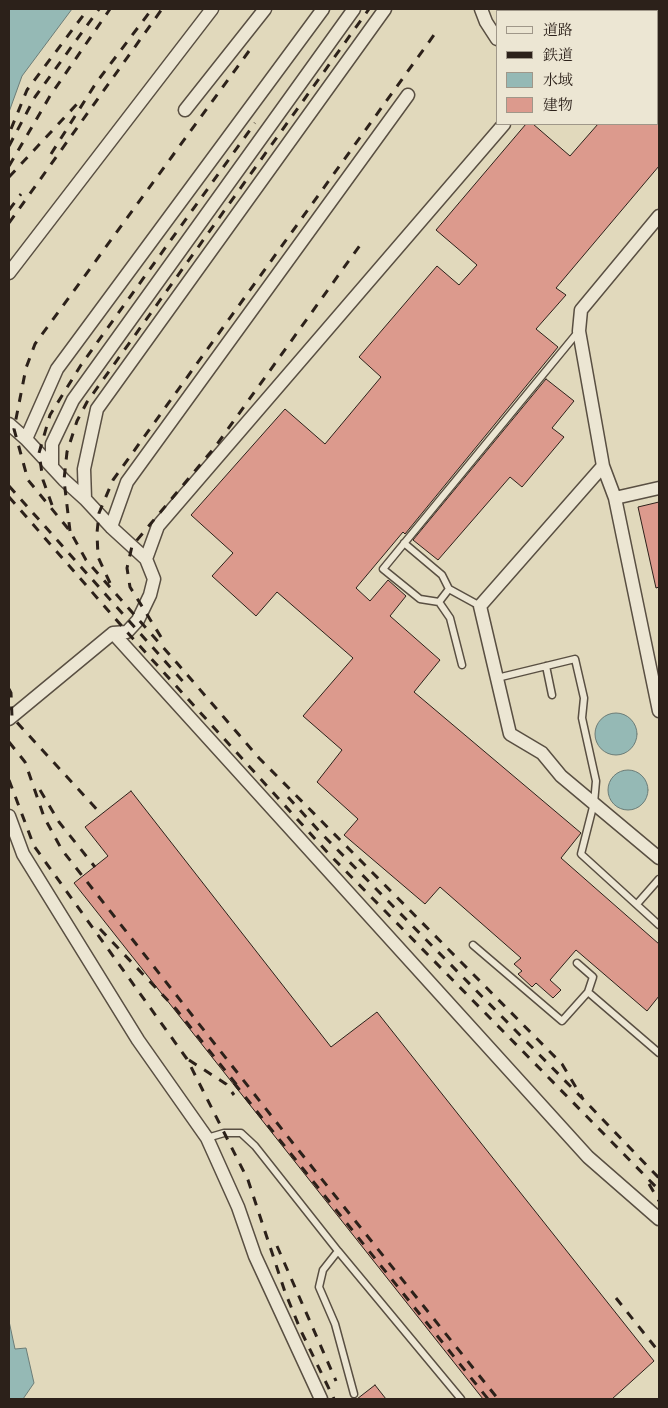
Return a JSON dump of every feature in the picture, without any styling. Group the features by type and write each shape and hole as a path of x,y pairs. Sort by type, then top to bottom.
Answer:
{"street":[{"path":"9,273 212,9"},
{"path":"185,110 266,9"},
{"path":"26,439 57,369 323,9"},
{"path":"52,467 52,444 73,400 351,9"},
{"path":"85,500 84,469 97,409 385,9"},
{"path":"481,9 486,22 496,37"},
{"path":"111,527 127,482 408,95"},
{"path":"146,559 158,526 503,125"},
{"path":"659,216 581,310 579,331 603,466 615,498 659,711"},
{"path":"9,424 26,439 111,527 146,559 154,579 144,611 127,632 113,633 9,719"},
{"path":"603,466 480,606 510,734 542,753 561,776 659,858"},
{"path":"615,498 659,488"},
{"path":"113,633 588,1157 659,1219"},
{"path":"9,816 23,854 138,1040 207,1138 238,1207 255,1256 321,1399"}],"lane":[{"path":"462,665 450,618 439,602 420,599 383,569 579,331"},
{"path":"404,543 442,575 449,589 480,606"},
{"path":"439,602 449,589"},
{"path":"497,678 575,659 584,698 582,718 596,781 594,803 581,854 659,925"},
{"path":"546,666 552,695"},
{"path":"637,904 656,887 659,879"},
{"path":"473,945 562,1020 588,992 593,977 577,963"},
{"path":"588,992 658,1050"},
{"path":"207,1138 224,1133 241,1133 255,1146 338,1251 461,1399"},
{"path":"338,1251 323,1270 319,1287 335,1324 354,1394"}],"water":[{"path":"9,9 72,9 22,76 9,112"},
{"path":"616,713 631,719 637,734 631,749 616,755 601,749 595,734 601,719"},
{"path":"624,770 632,770 639,773 645,779 648,790 645,801 639,807 632,810 624,810 617,807 611,801 608,794 608,786 611,779 617,773"},
{"path":"9,1321 15,1349 26,1348 34,1383 23,1399 9,1399"}],"building":[{"path":"659,124 659,166 556,288 566,295 536,329 558,347 405,534 403,532 356,588 370,601 388,580 406,596 390,616 440,660 414,692 581,833 561,858 659,944 659,996 647,1011 576,950 550,980 561,990 553,998 536,983 532,987 518,974 522,971 514,964 521,958 440,887 425,904 344,835 358,819 317,782 342,750 303,716 353,658 277,592 256,616 212,576 233,553 191,515 285,409 325,444 381,377 359,357 437,266 459,285 477,265 436,230 525,125 534,125 570,156 597,125"},
{"path":"546,379 574,401 552,428 564,437 522,487 510,477 438,560 413,540"},
{"path":"659,502 659,587 656,588 638,507"},
{"path":"131,791 331,1047 377,1012 654,1361 612,1399 483,1399 74,883 108,856 85,827"},
{"path":"375,1385 386,1399 357,1399"}],"railway":[{"path":"11,129 27,90 88,9"},
{"path":"9,146 35,97 99,9"},
{"path":"9,166 50,96 110,9"},
{"path":"51,154 96,83 152,9"},
{"path":"9,223 162,9"},
{"path":"70,531 64,480 67,452 77,421 87,402 369,9"},
{"path":"110,583 98,557 97,533 99,513 113,480 439,28"},
{"path":"249,51 35,344 26,368 14,429 28,480 70,531 86,560 259,758 562,1064 583,1099"},
{"path":"9,177 77,104"},
{"path":"52,505 43,480 39,453 50,415 81,365 255,123"},
{"path":"9,210 21,194"},
{"path":"161,637 130,587 127,568 132,546 215,447 363,241"},
{"path":"9,486 187,686"},
{"path":"9,497 127,632 328,853 659,1190"},
{"path":"9,689 11,693 12,717 101,814"},
{"path":"9,742 25,762 44,817 62,850 498,1399"},
{"path":"9,780 34,846 187,1059 248,1180 285,1292 301,1331 334,1399"},
{"path":"40,790 59,822 95,867"},
{"path":"288,797 659,1178"},
{"path":"100,929 176,1009 240,1089"},
{"path":"189,1060 226,1084 234,1095"},
{"path":"234,1083 488,1399"},
{"path":"649,1184 659,1201"},
{"path":"277,1246 336,1381"},
{"path":"616,1298 659,1352"}]}
